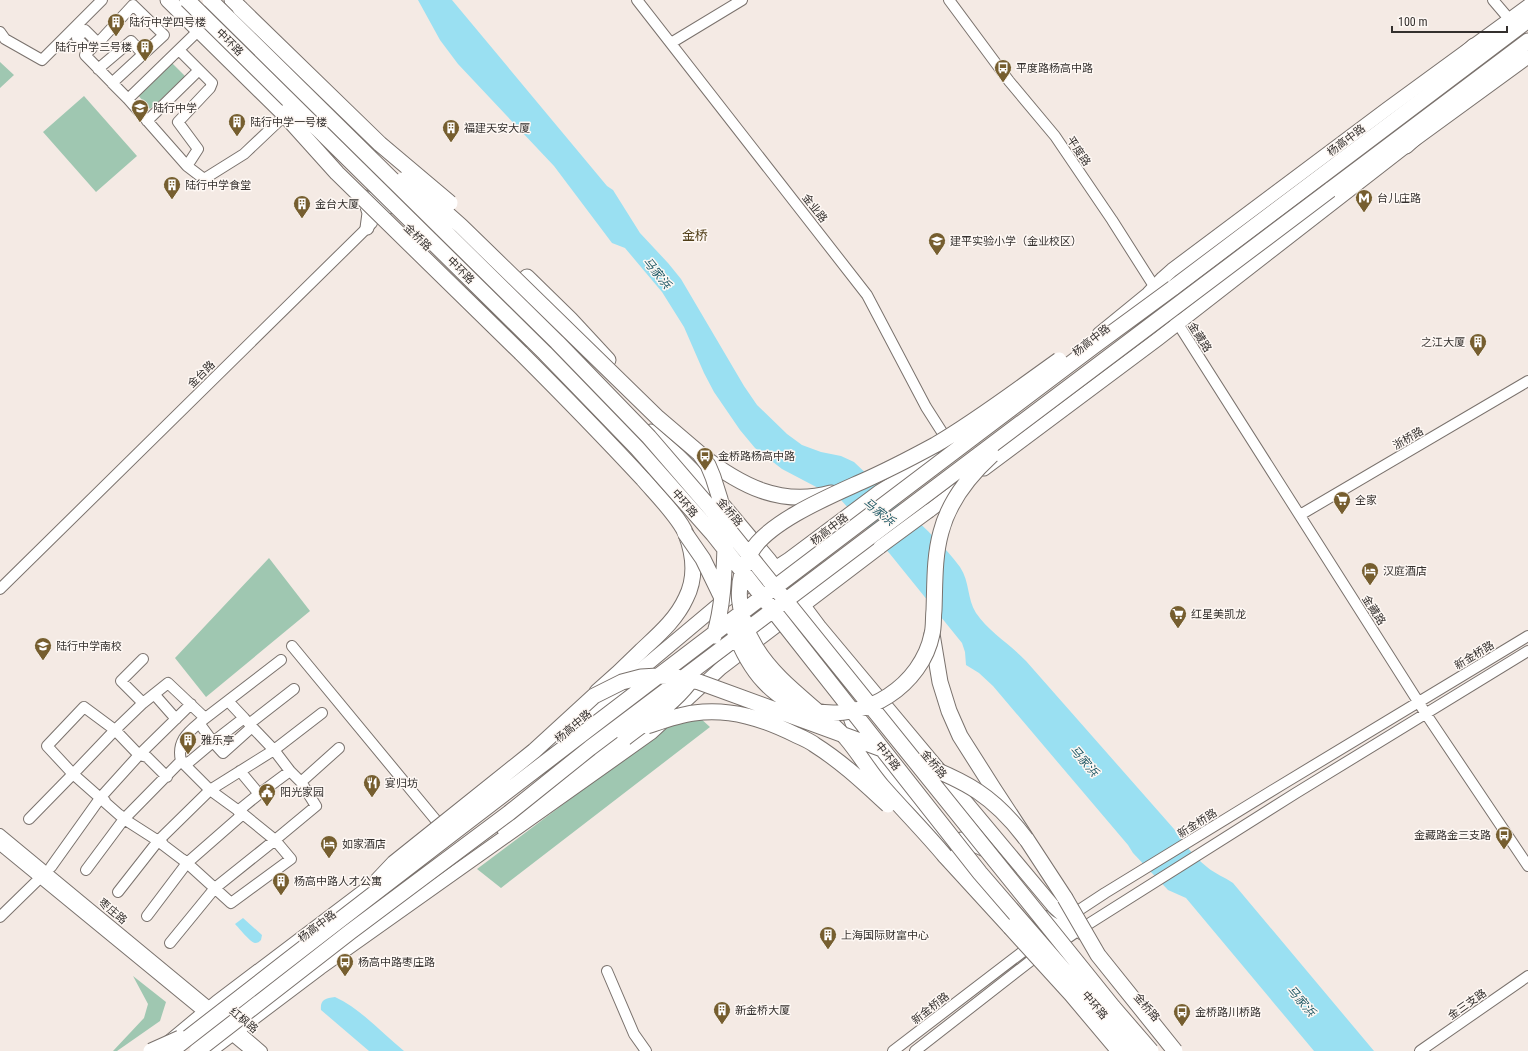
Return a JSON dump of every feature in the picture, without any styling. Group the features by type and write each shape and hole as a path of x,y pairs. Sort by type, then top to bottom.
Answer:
{"highway":[{"path":"168,0 337,173 522,352 609,442 668,509 685,532 711,573 745,655 755,672 768,687 786,700 802,708 825,713 852,711 878,703 901,687 914,673 925,654 932,634"},
{"name":"中环路","path":"187,0 530,338 637,448 712,534 992,887 1134,1051"},
{"name":"中环路","path":"210,0 557,342 649,437 724,524 1113,1007 1151,1051"},
{"path":"238,3 380,144 456,208 570,319 608,360 648,414 691,486"},
{"name":"杨高中路","path":"171,1051 436,844 1528,20"},
{"path":"210,1051 350,932 509,813 596,744 1528,40"},
{"path":"1376,135 1474,46"},
{"path":"1406,146 1483,74"},
{"path":"282,115 343,168 438,260 484,301 530,338"},
{"path":"360,148 434,202 461,226 658,418 721,470 762,491 781,496 803,497 824,495 842,490"},
{"path":"1119,1051 1071,994 882,786 846,738 770,666 757,649 747,632 741,613 738,593 742,572 751,551 766,534 782,522 842,490 915,456 956,432 1067,355 1173,288"},
{"path":"1126,344 1012,436 967,480 957,494 947,513 941,532 938,549 932,634 940,682 949,711 960,736 1065,898 1098,955 1175,1051"},
{"path":"350,932 409,894 625,738 684,689 700,669 710,649 718,624 723,591 725,542 724,520 720,499 708,465 699,453"},
{"path":"336,923 394,863 534,751 668,626 686,598 692,585 694,568 691,551 685,532"},
{"path":"594,696 622,682 641,677 658,676 692,680 723,689 915,761 966,783 985,796 1000,809 1026,839"},
{"path":"625,738 647,726 668,718 693,713 715,711 736,713 758,718 783,728 815,744 847,769 945,856"},
{"path":"992,887 1071,994"},
{"path":"151,1051 199,1029"},
{"path":"197,1051 230,1033"}],"main road":[{"name":"金桥路","path":"162,0 282,115 364,198 388,207"},
{"name":"金桥路","path":"182,0 294,110 315,134 388,207 542,358 656,479 749,586 778,625 848,712 877,740 1042,936 1128,1051"},
{"name":"金桥路","path":"210,0 391,177 405,190 429,208 646,427 693,469"},
{"name":"金桥路","path":"238,3 407,162 436,196 603,359 670,432 693,469 776,568 819,626 1054,907 1062,922"},
{"name":"杨高中路","path":"159,1051 280,954 497,790 718,605 776,568 846,515 896,480 951,447 1102,331 1148,294 1163,278 1185,260 1474,46 1506,16 1528,6"},
{"path":"230,1033 651,733 722,668 790,615 1177,324 1406,146 1528,57"},
{"path":"282,115 315,134"},
{"path":"364,198 369,213 368,228"},
{"path":"388,207 401,205 415,212 495,291 504,297 528,308"},
{"path":"656,479 672,480 682,485 760,578 788,603 794,605 804,605"},
{"path":"749,586 757,586 762,588 775,599 854,691 865,698 884,704"},
{"name":"金桥路","path":"848,712 855,731 862,743 1032,944"},
{"path":"961,839 982,847 991,854 1047,920 1062,922 1067,930 1079,930"},
{"name":"金桥路","path":"1079,930 1184,1051"},
{"path":"1032,944 1051,950"}],"street":[{"path":"2,38 42,60 102,0"},
{"name":"金业路","path":"637,0 867,295 926,407 951,447"},
{"path":"671,43 742,0"},
{"name":"平度路","path":"949,0 1009,81 1055,136 1112,220 1177,324"},
{"path":"1493,0 1506,16"},
{"path":"112,83 164,35 133,5 85,55 128,100 186,166 204,180 244,154 282,115"},
{"path":"89,51 77,38 85,30 98,43"},
{"path":"128,100 196,34"},
{"path":"98,69 131,41 143,54"},
{"path":"178,50 212,83 210,88 178,122 198,149 186,166"},
{"path":"147,121 199,70"},
{"name":"金台路","path":"0,589 420,176"},
{"name":"金藏路","path":"1177,324 1426,714 1528,866"},
{"name":"浙桥路","path":"1300,515 1528,381"},
{"name":"新金桥路","path":"893,1051 1062,922 1192,839 1528,636"},
{"path":"292,646 444,830"},
{"path":"915,1051 1033,959 1051,950 1079,930 1296,793 1528,652"},
{"path":"143,659 121,681 143,703"},
{"path":"167,776 147,758 139,755 115,730 84,707 47,746 73,774 101,797 124,819 158,841 187,863 231,903 291,859 275,840 210,790 182,761 180,755 182,741 186,734 281,660"},
{"path":"29,819 115,730 143,703 168,683 204,718 199,723"},
{"path":"182,761 188,763 213,742 248,723 294,689"},
{"path":"154,694 176,718"},
{"path":"170,943 215,888 316,806 301,782 290,771 274,750 228,701"},
{"path":"0,917 46,872 101,797 139,755 191,704"},
{"path":"118,892 158,841 210,790 274,750 322,713"},
{"path":"199,723 223,753 248,723"},
{"path":"301,782 339,748"},
{"path":"86,870 124,819 182,761"},
{"path":"240,771 259,794"},
{"path":"243,814 238,811 290,771"},
{"path":"147,916 187,863 243,814"},
{"name":"枣庄路","path":"0,834 208,1011"},
{"name":"枣庄路","path":"0,845 46,872"},
{"path":"607,971 634,1034 646,1051"},
{"name":"金三支路","path":"1420,1051 1528,976"},
{"name":"红枫路","path":"208,1011 251,1051"},
{"name":"红枫路","path":"230,1033 262,1051"}],"green space":[{"path":"0,62 14,75 0,88"},
{"path":"171,62 186,77 150,109 137,94"},
{"path":"84,96 137,156 96,192 43,132"},
{"path":"269,558 310,611 206,697 175,658"},
{"path":"690,709 710,727 501,888 477,869"},
{"path":"133,976 166,1002 160,1021 117,1051 113,1051 144,1018 148,1004"}],"water":[{"name":"马家浜","path":"418,0 452,0 607,186 613,190 640,233 681,279 744,386 757,405 787,434 802,445 821,452 841,456 854,462 935,538 960,567 973,608 981,620 1026,661 1174,829 1197,858 1210,869 1233,883 1374,1051 1314,1051 1186,898 1168,890 1133,853 1128,845 993,686 979,673 966,665 965,652 962,643 890,554 841,500 782,469 755,448 740,430 714,392 684,327 662,292 625,248 612,243 554,166 458,64 440,40"},
{"path":"243,918 262,935 261,940 255,943 253,942 235,924"},
{"path":"335,997 354,1008 404,1051 369,1051 321,1010 321,1004 324,1000"}],"place":[{"name":"陆行中学四号楼","path":"116,37"},
{"name":"陆行中学三号楼","path":"145,62"},
{"name":"平度路杨高中路","path":"1003,83"},
{"name":"陆行中学","path":"140,123"},
{"name":"陆行中学一号楼","path":"237,137"},
{"name":"福建天安大厦","path":"451,143"},
{"name":"陆行中学食堂","path":"172,200"},
{"name":"台儿庄路","path":"1364,213"},
{"name":"金台大厦","path":"302,219"},
{"name":"建平实验小学（金业校区）","path":"937,256"},
{"name":"之江大厦","path":"1478,357"},
{"name":"金桥路杨高中路","path":"705,471"},
{"name":"全家","path":"1342,515"},
{"name":"汉庭酒店","path":"1370,586"},
{"name":"红星美凯龙","path":"1178,629"},
{"name":"陆行中学南校","path":"43,661"},
{"name":"雅乐亭","path":"188,755"},
{"name":"宴归坊","path":"372,798"},
{"name":"阳光家园","path":"267,807"},
{"name":"金藏路金三支路","path":"1504,850"},
{"name":"如家酒店","path":"329,859"},
{"name":"杨高中路人才公寓","path":"281,896"},
{"name":"上海国际财富中心","path":"828,950"},
{"name":"杨高中路枣庄路","path":"345,977"},
{"name":"新金桥大厦","path":"722,1025"},
{"name":"金桥路川桥路","path":"1182,1027"}],"district":[{"name":"金桥","path":"695,235"}]}
